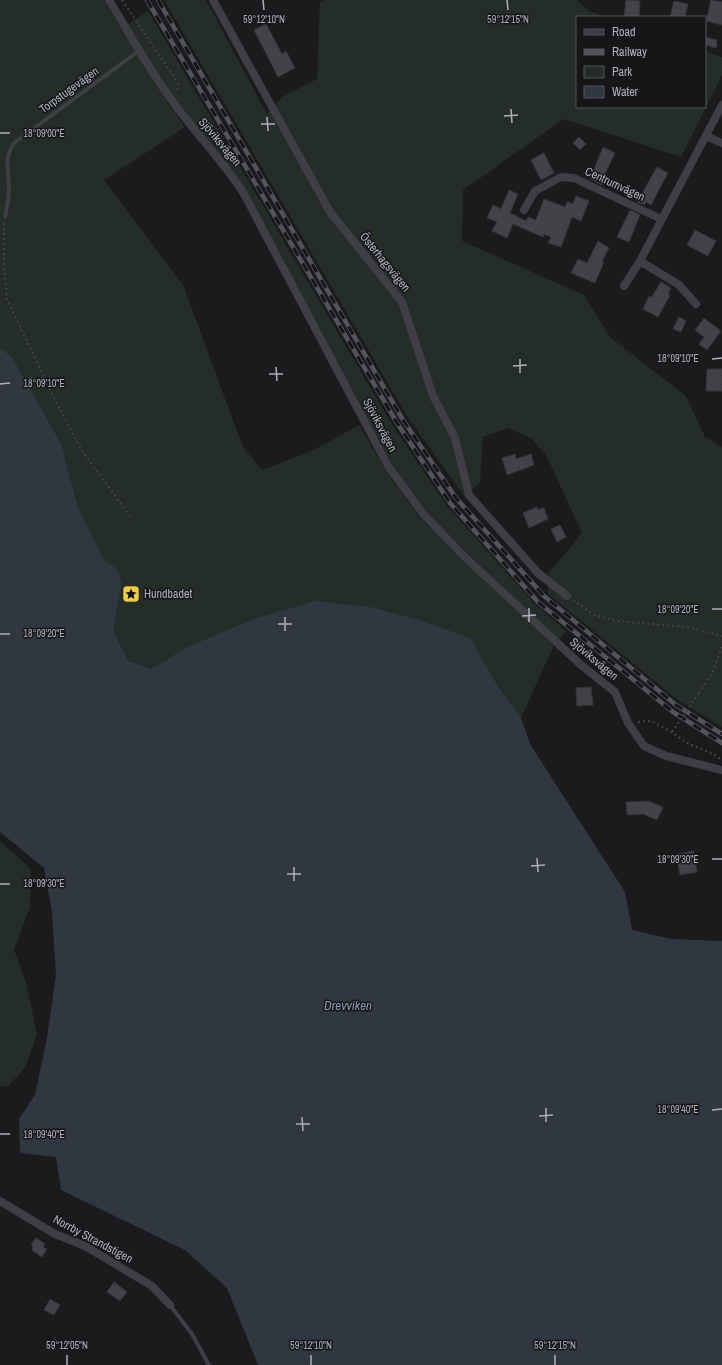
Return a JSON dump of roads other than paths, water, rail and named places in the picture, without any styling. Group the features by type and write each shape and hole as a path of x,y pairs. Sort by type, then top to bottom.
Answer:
{"street":[{"name":"Sjöviksvägen","path":"109,0 171,100 189,124 226,167 244,194 388,466 423,514 464,556 581,665 615,692 628,723 644,746 666,756 722,770"},
{"name":"Österhagsvägen","path":"213,0 330,212 402,302 433,396 455,438 469,495 538,573 567,596"},
{"path":"624,286 640,261 722,105"},
{"path":"706,136 722,143"},
{"name":"Centrumvägen","path":"524,210 535,191 561,177 574,178 661,219"},
{"path":"640,261 679,285 696,304"},
{"name":"Norrby Strandstigen","path":"0,1201 55,1234 85,1246 152,1286 170,1305"}],"lane":[{"name":"Torpstugevägen","path":"4,217 8,204 6,164 8,152 14,143 140,50"},
{"path":"170,1305 192,1334 209,1365"}],"water":[{"name":"Drevviken","path":"0,348 12,357 61,444 78,508 104,560 116,568 122,581 113,631 128,661 152,669 185,648 254,619 315,601 370,607 422,621 470,638 497,685 521,718 530,744 625,892 632,930 671,939 722,941 722,1365 258,1365 227,1288 185,1250 61,1190 56,1157 20,1153 19,1119 35,1095 47,1038 56,975 52,913 44,868 0,832"}],"railway":[{"path":"147,0 397,423 450,503 538,602 673,712 722,743"},
{"path":"158,0 403,420 456,498 544,596 676,705 722,734"}],"place":[{"name":"Hundbadet","path":"131,594"}]}
